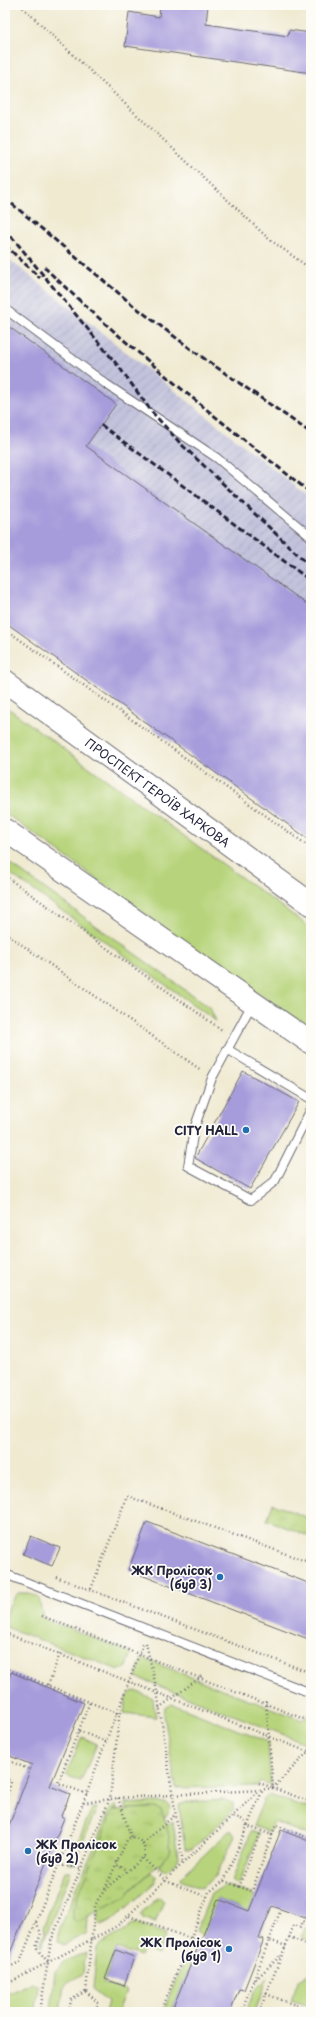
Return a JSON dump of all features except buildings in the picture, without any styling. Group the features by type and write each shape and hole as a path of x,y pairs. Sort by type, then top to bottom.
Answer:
{"main road":[{"name":"ПРОСПЕКТ ГЕРОЇВ ХАРКОВА","path":"5,681 311,904"},
{"path":"5,830 252,1004 311,1043"}],"lane":[{"path":"5,309 106,384 217,458 311,537"},
{"path":"252,1004 212,1078 194,1129 188,1166 251,1200 276,1181 311,1109"},
{"path":"227,1050 311,1099"},
{"path":"5,1574 311,1693"}],"path":[{"path":"20,5 270,239 311,269"},
{"path":"5,629 311,848"},
{"path":"5,876 234,1038"},
{"path":"5,933 212,1078"},
{"path":"90,1589 126,1496 311,1563"},
{"path":"56,1577 311,1673"},
{"path":"42,1616 266,1702 304,1719"},
{"path":"5,1633 157,1691 310,1752"},
{"path":"5,1969 20,1962 59,1865 145,1640 157,1691 183,1864"},
{"path":"48,1685 60,1654"},
{"path":"5,1668 118,1713"},
{"path":"159,1708 202,1677"},
{"path":"86,1794 58,1783 90,1702"},
{"path":"266,1702 273,1788"},
{"path":"40,2012 51,1941 110,1798 118,1713"},
{"path":"79,1732 106,1742"},
{"path":"83,1803 110,1798 273,1788 310,1752 311,1746"},
{"path":"5,1759 28,1768"},
{"path":"5,1777 9,1778"},
{"path":"5,1780 9,1778"},
{"path":"5,1803 11,1788 9,1778"},
{"path":"259,1783 311,1802"},
{"path":"5,1985 117,1926 262,1789"},
{"path":"161,2012 209,1892 224,1881 262,1789"},
{"path":"118,1798 131,1837"},
{"path":"143,1843 176,1814"},
{"path":"231,1817 240,1818 245,1821 247,1826 272,1835"},
{"path":"224,1881 252,1891 276,1825 311,1839"},
{"path":"239,1887 261,1831"},
{"path":"86,1991 95,1906 105,1889 127,1840 131,1837 138,1838 143,1843 145,1850 143,1858 105,1889"},
{"path":"143,1858 166,1881 207,1897"},
{"path":"118,1860 118,1866 129,1870"},
{"path":"59,1865 81,1868"},
{"path":"241,2012 280,1912"},
{"path":"129,1916 200,1942"},
{"path":"259,2012 294,1925 301,1927 303,1921 311,1924"},
{"path":"36,1923 41,1933 36,1948 48,1963"},
{"path":"289,1937 311,1946"},
{"path":"269,1940 286,1946"},
{"path":"253,1982 282,1955"},
{"path":"69,2012 71,2000 86,1991"},
{"path":"86,1991 98,2003 95,2012"},
{"path":"266,1994 311,2011"}],"shaded area":[{"path":"5,256 311,499 311,841 5,623"}],"green space":[{"path":"5,706 311,928 311,1029 205,957 5,813"},
{"path":"5,860 210,1008 216,1021 5,870"},
{"path":"273,1504 311,1519 311,1537 267,1520"},
{"path":"18,1593 29,1593 39,1598 43,1618 132,1653 126,1668 119,1670 6,1627 5,1618 8,1609 12,1600"},
{"path":"142,1658 302,1720 311,1713 311,1728 305,1743 136,1677"},
{"path":"136,1691 153,1699 156,1717 124,1713 126,1698 131,1692"},
{"path":"172,1704 268,1742 271,1785 260,1781 258,1786 176,1788 164,1715 165,1707"},
{"path":"82,1737 97,1744 81,1781 66,1775"},
{"path":"269,1795 311,1809 311,1836 274,1822 269,1832 253,1826 264,1799"},
{"path":"226,1800 233,1803 233,1811 192,1849 185,1849 179,1805 187,1802"},
{"path":"167,1803 170,1807 169,1813 164,1818 162,1813 151,1808 127,1809 125,1804"},
{"path":"116,1805 117,1810 114,1810 83,1919 88,1916 87,1933 63,1945 58,1941 59,1931 110,1809"},
{"path":"92,1808 97,1808 74,1863 69,1863"},
{"path":"154,1808 160,1810 164,1818 168,1831 170,1853 125,1896 78,1922 73,1920 73,1909 112,1812 114,1810"},
{"path":"173,1821 178,1857 176,1863 166,1871 159,1865 171,1850 166,1827"},
{"path":"229,1831 232,1831 235,1836 216,1876 201,1888 180,1880 181,1877"},
{"path":"251,1831 259,1834 239,1884 232,1881"},
{"path":"65,1871 71,1871 42,1946 40,1945 45,1933 43,1927"},
{"path":"151,1872 156,1877 156,1881 115,1918 101,1925 98,1920 99,1910 125,1896"},
{"path":"225,1885 256,1896 249,1911 218,1899 203,1936 198,1934 196,1931 211,1894"},
{"path":"159,1897 164,1901 155,1923 143,1918 141,1915 142,1912"},
{"path":"135,1922 166,1934 158,1955 143,1949 140,1956 117,1948 103,1983 126,1991 118,2012 105,2012 108,2001 93,1988 97,1949 99,1945 122,1932"},
{"path":"311,1927 311,1943 301,1937 305,1928"},
{"path":"86,1952 83,1973 64,1986 60,2012 51,2012 55,1971 66,1961"},
{"path":"190,1954 195,1956 171,2012 165,2009 165,2007 186,1955"},
{"path":"311,1974 311,2007 291,2000 298,1981"},
{"path":"268,1977 255,2012 246,2012 254,1991"},
{"path":"32,1982 38,1986 35,2010 32,2012 5,2012 5,1995"}],"railway":[{"path":"5,198 134,306 199,355 311,433"},
{"path":"11,236 119,367 152,412 181,444 311,567"},
{"path":"5,245 40,278"},
{"path":"44,267 141,355 311,493"},
{"path":"101,425 311,581"}],"place":[{"name":"CITY HALL","path":"246,1130"},
{"name":"ЖК Пролісок (буд 3)","path":"220,1577"},
{"name":"ЖК Пролісок (буд 2)","path":"28,1851"},
{"name":"ЖК Пролісок (буд 1)","path":"229,1949"}]}
